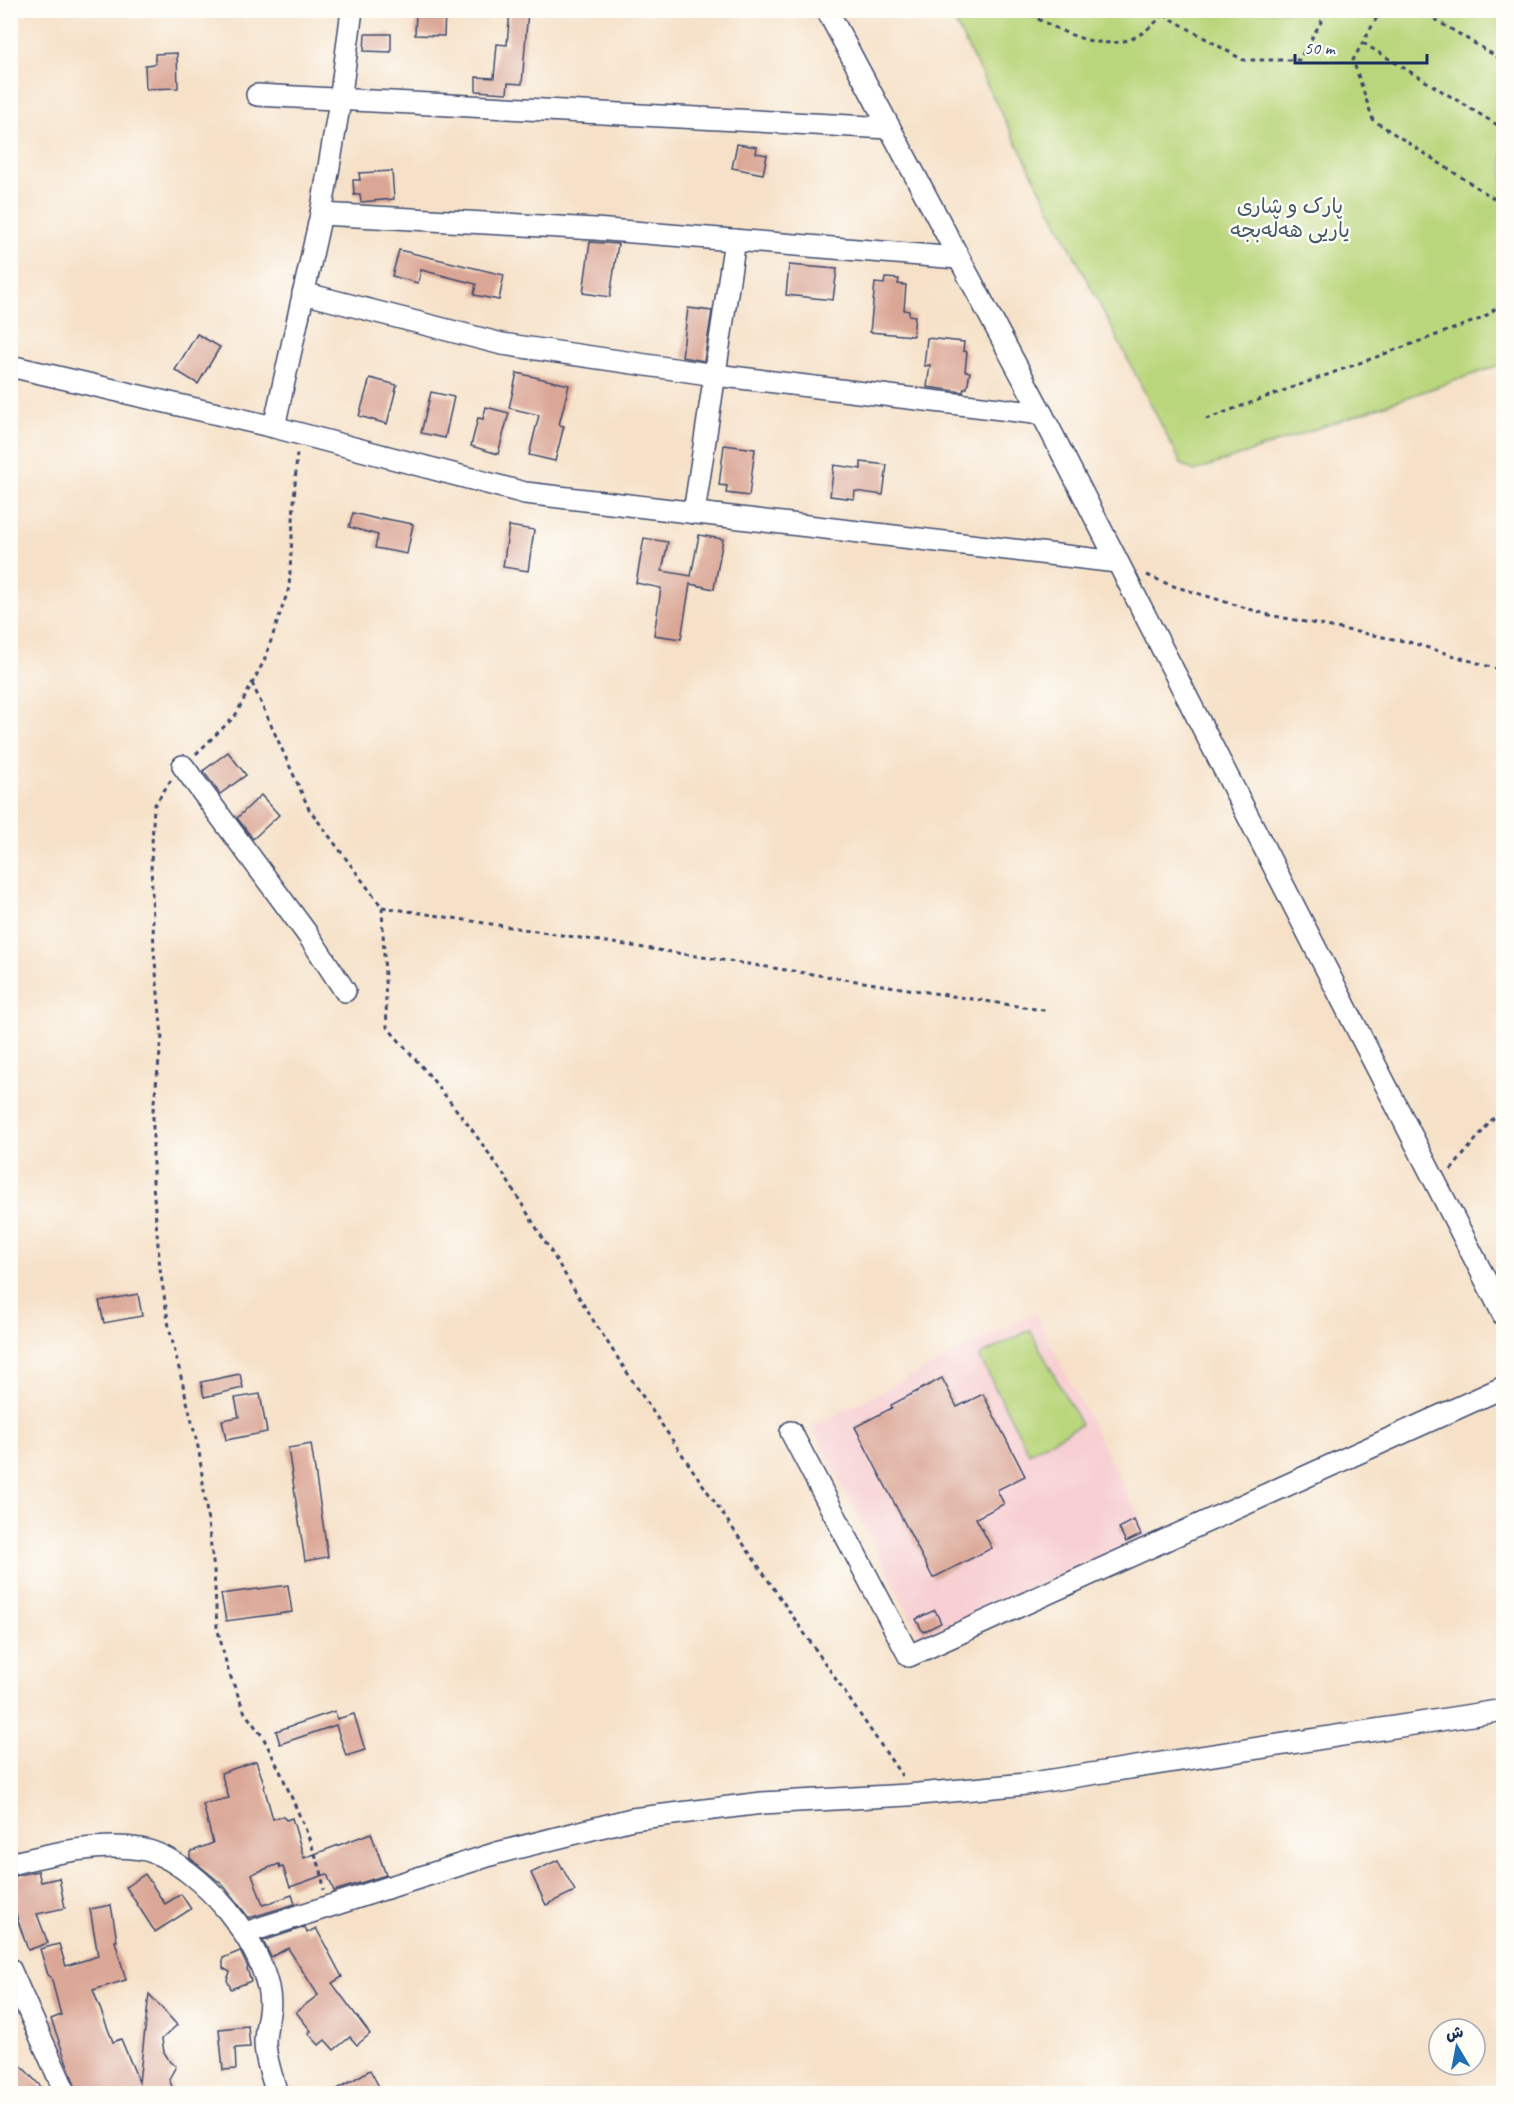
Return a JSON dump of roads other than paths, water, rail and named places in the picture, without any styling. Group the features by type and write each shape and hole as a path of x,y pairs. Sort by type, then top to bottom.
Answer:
{"street":[{"path":"274,427 321,214 340,101 352,10"},
{"path":"827,10 1042,414 1503,1316"},
{"path":"257,95 889,128"},
{"path":"321,214 595,229 958,258"},
{"path":"694,513 735,240"},
{"path":"303,294 502,344 715,375 1042,414"},
{"path":"10,366 274,427 525,493 1118,562"},
{"path":"183,766 308,935 345,991"},
{"path":"791,1432 909,1656 1503,1387"},
{"path":"245,1932 498,1853 632,1819 762,1803 915,1794 1026,1784 1503,1710"},
{"path":"10,1864 86,1850 115,1847 143,1850 180,1866 214,1894 245,1932 256,1952 268,1985 271,2007 265,2039 266,2058 277,2094"},
{"path":"10,1969 66,2094"}],"park label":[{"name":"پارک و شاری یاریی ھەڵەبجە","path":"1290,218"}]}
